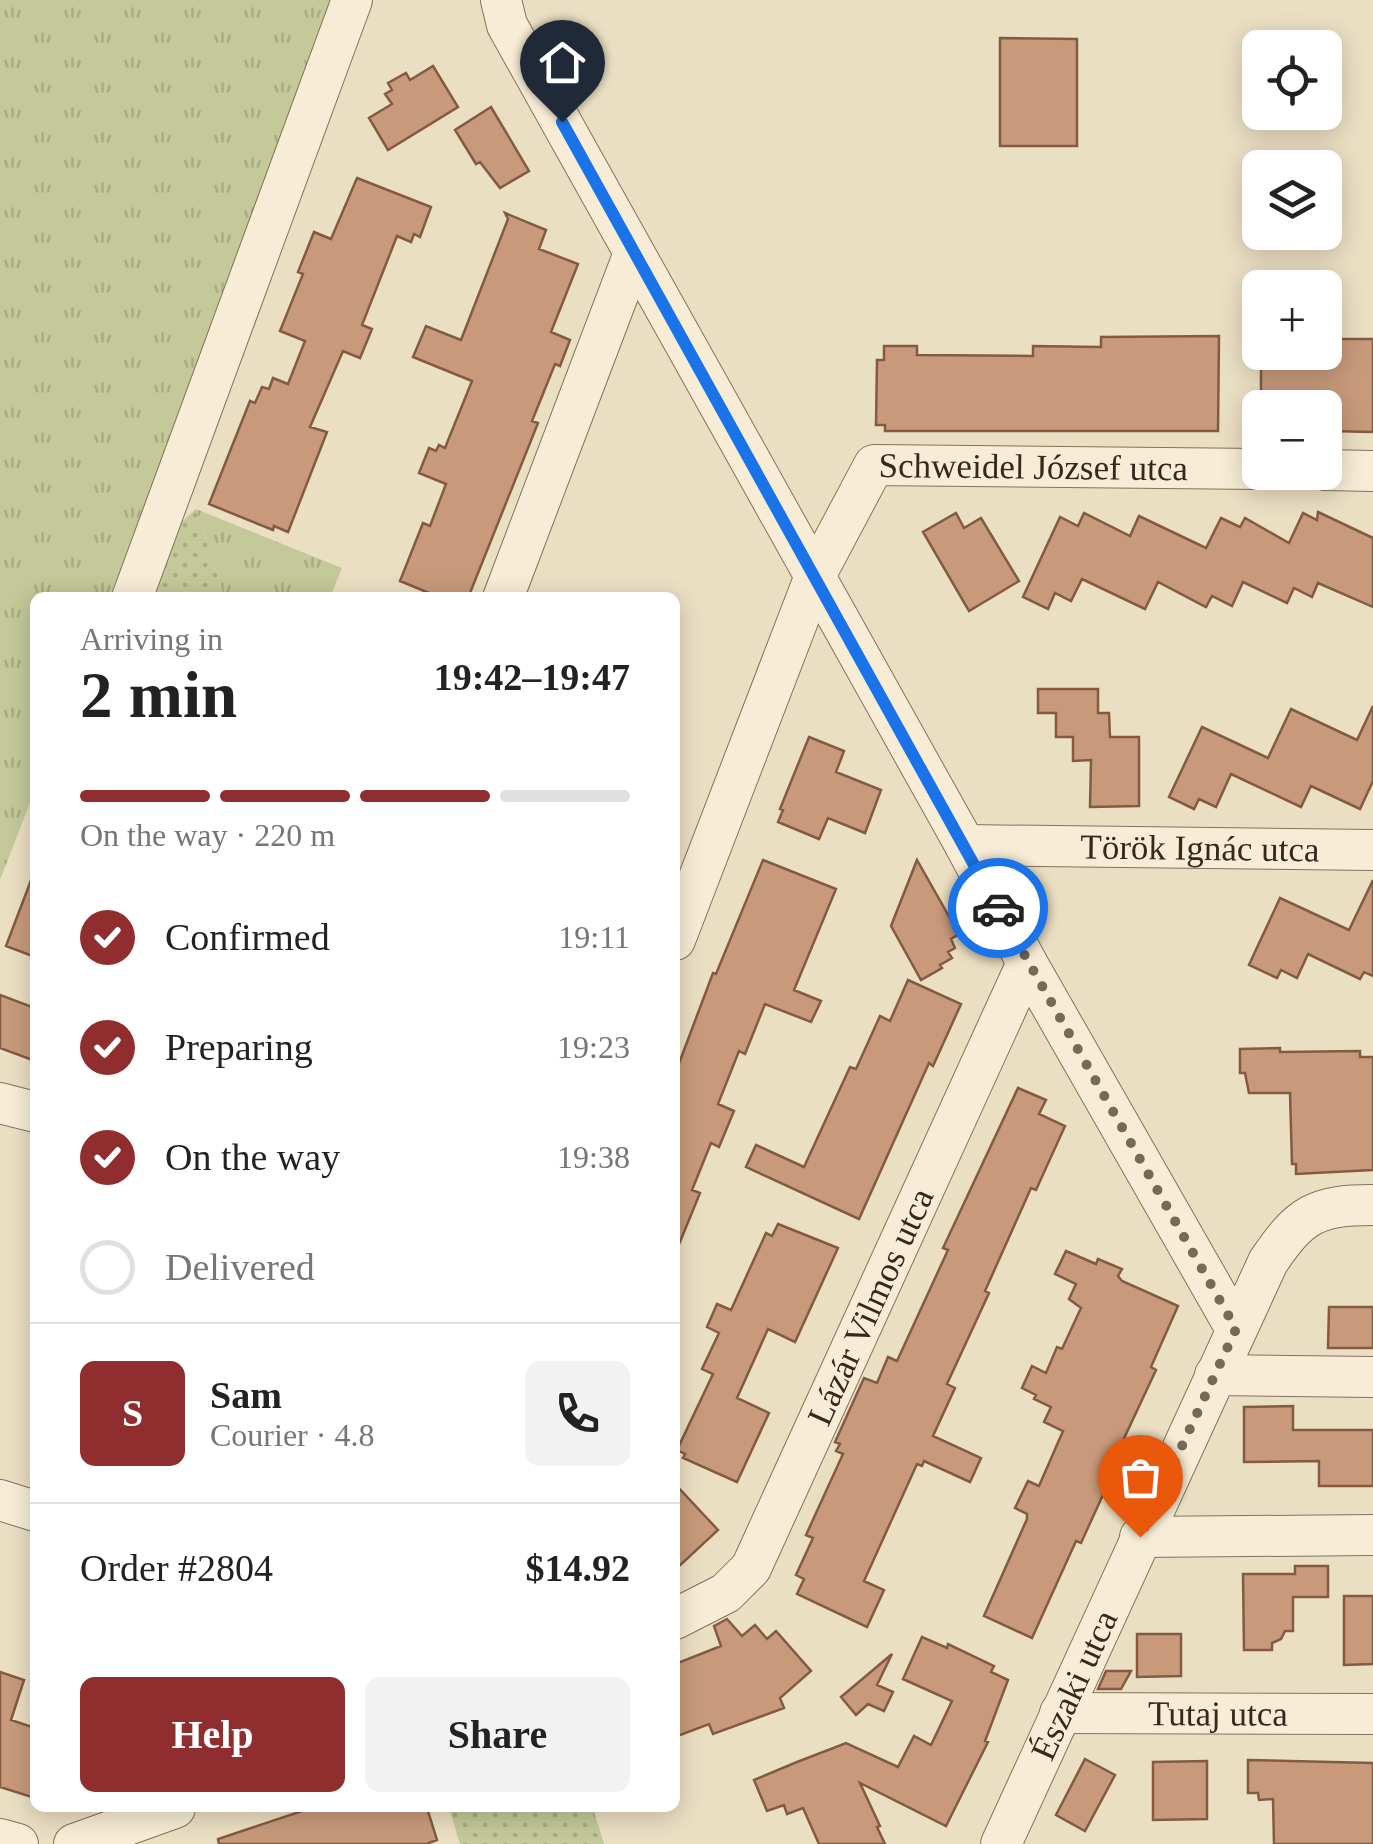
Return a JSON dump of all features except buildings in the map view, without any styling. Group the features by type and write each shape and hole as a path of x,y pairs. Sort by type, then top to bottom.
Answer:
{"street":[{"path":"134,592 352,0"},
{"path":"502,0 507,25 966,845 1027,963 1236,1329"},
{"path":"505,592 634,253"},
{"name":"Schweidel József utca","path":"815,576 874,465 1242,470"},
{"path":"1342,470 1373,471"},
{"path":"680,927 815,576"},
{"name":"Török Ignác utca","path":"966,845 1373,850"},
{"name":"Lázár Vilmos utca","path":"680,1616 726,1593 751,1568 1027,963"},
{"path":"0,1103 30,1111"},
{"name":"Északi utca","path":"1000,1844 1268,1262 1286,1236 1307,1217 1326,1208 1373,1206"},
{"path":"1215,1375 1373,1377"},
{"path":"0,1500 30,1509"},
{"path":"1140,1537 1373,1535"},
{"name":"Tutaj utca","path":"1060,1713 1373,1714"},
{"path":"74,1844 164,1812"},
{"path":"0,1839 18,1844"}],"green space":[{"path":"0,0 342,0 112,592 30,592 30,803 0,880"},
{"path":"196,509 342,568 332,592 222,592"},
{"path":"196,509 222,592 146,592 167,535"},
{"path":"450,1812 594,1812 604,1844 460,1844"}],"way so far":[{"path":"998,908 1236,1329 1140,1537"}],"route":[{"path":"562,122 998,908"}]}
